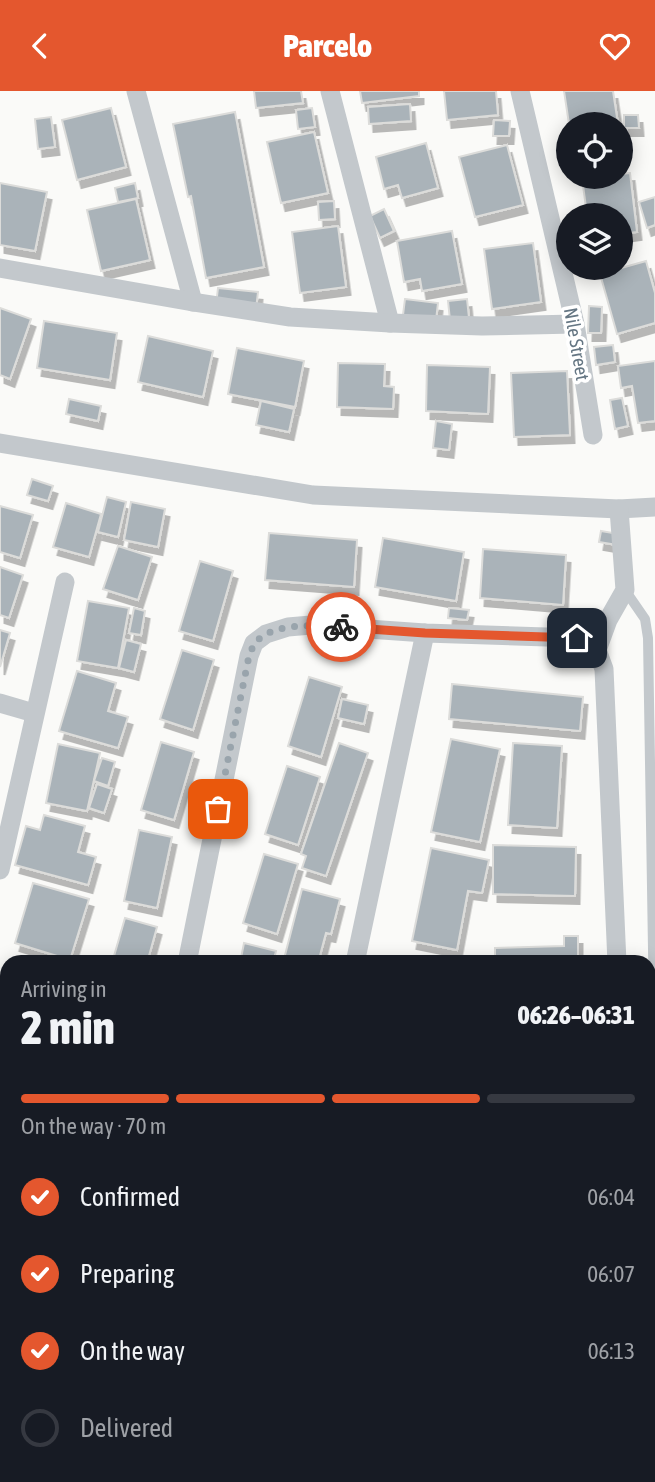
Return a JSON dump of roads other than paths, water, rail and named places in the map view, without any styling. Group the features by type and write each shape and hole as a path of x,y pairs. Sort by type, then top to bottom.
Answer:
{"street":[{"path":"136,91 193,302"},
{"path":"330,91 390,323"},
{"name":"Nile Street","path":"520,91 575,324 593,435"},
{"path":"0,268 290,317 482,326 575,324"},
{"path":"0,443 313,495 619,509 655,507"},
{"path":"597,650 608,620 625,590 619,509"},
{"path":"0,870 65,582"},
{"path":"189,955 249,656 254,643 266,634 288,627 311,625 425,633 577,638 597,650 604,669 617,955"},
{"path":"357,955 425,633"},
{"path":"0,703 34,713"}],"lane":[{"path":"625,590 645,619 648,638 653,955"}]}
